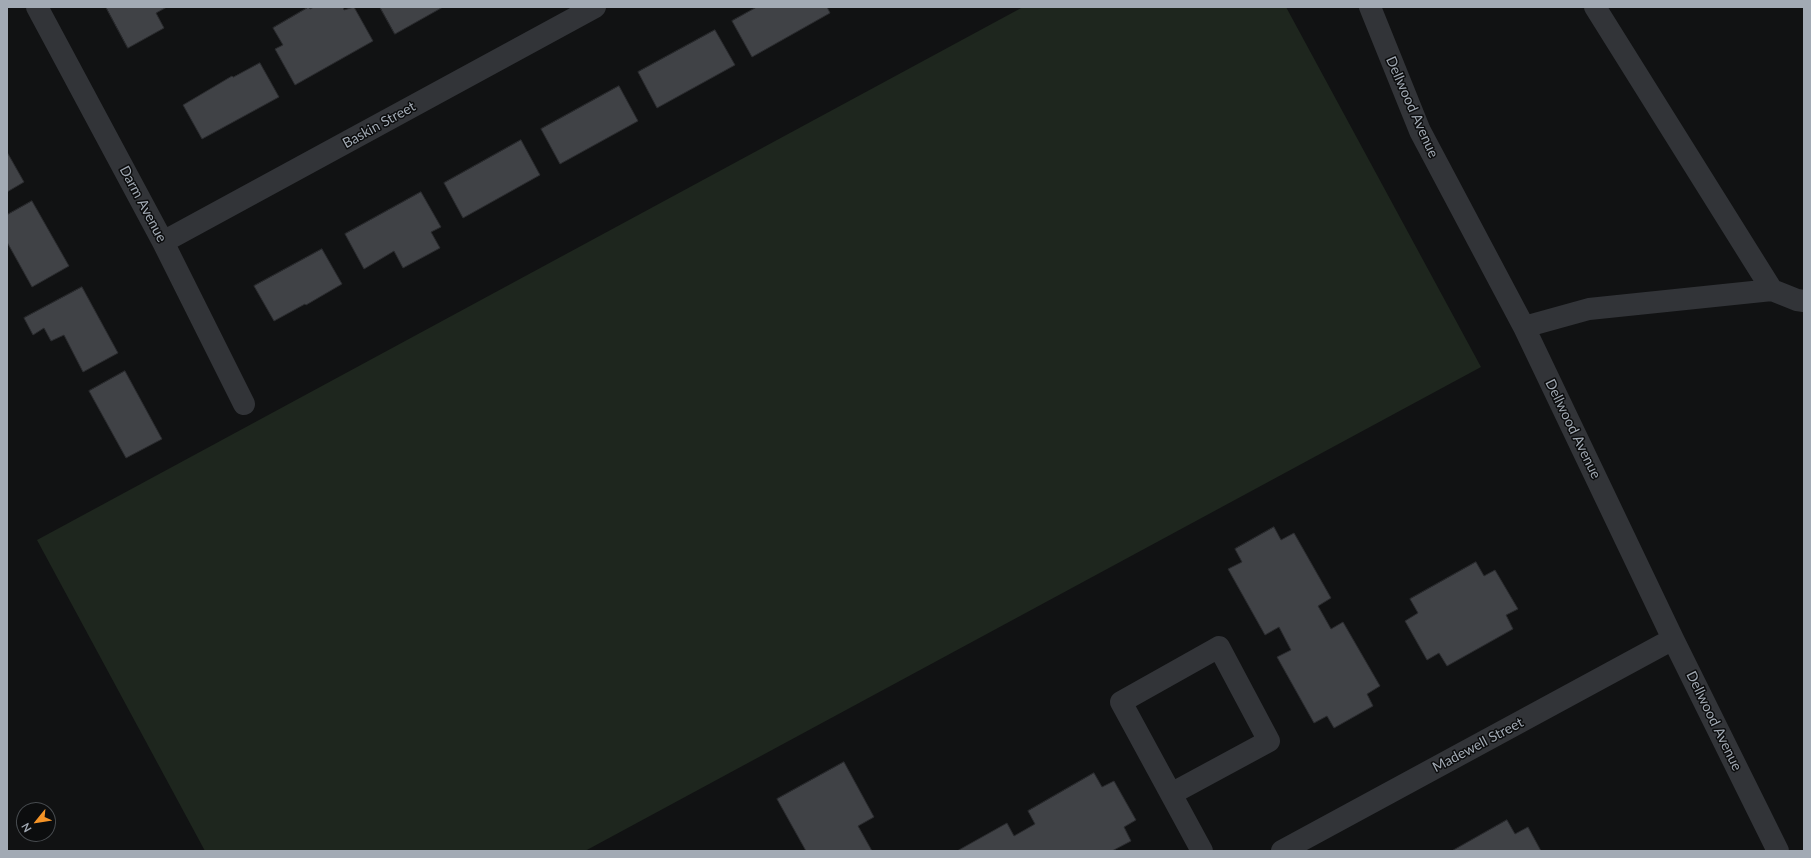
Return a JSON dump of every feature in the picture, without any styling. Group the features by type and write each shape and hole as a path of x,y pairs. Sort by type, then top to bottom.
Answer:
{"street":[{"name":"Darm Avenue","path":"37,7 163,242 244,404"},
{"name":"Baskin Street","path":"163,242 596,7"},
{"name":"Dellwood Avenue","path":"1370,7 1420,131 1524,327 1673,639 1778,851"},
{"path":"1596,7 1772,290"},
{"path":"1524,327 1589,309 1772,290 1797,300 1804,301"},
{"name":"Madewell Street","path":"1282,851 1673,639"},
{"path":"1171,794 1269,741 1219,647 1121,702 1171,794 1202,851"}],"shaded area":[{"path":"1023,7 1286,7 1481,367 585,851 205,851 37,540"}],"building":[{"path":"106,7 167,7 156,13 164,28 128,48"},
{"path":"309,7 310,9 314,7 343,7 344,10 354,7 373,41 295,85 275,49 283,45 273,28"},
{"path":"380,7 443,7 395,34"},
{"path":"757,7 827,7 830,13 752,57 732,21"},
{"path":"715,30 735,65 657,108 638,72"},
{"path":"260,63 279,97 202,139 183,105 232,76 233,77"},
{"path":"619,86 638,121 560,164 541,129"},
{"path":"521,140 540,175 463,218 444,183"},
{"path":"7,152 24,182 7,192"},
{"path":"421,192 441,227 431,232 440,248 403,268 394,251 364,269 345,234"},
{"path":"32,201 69,266 32,287 7,242 7,215"},
{"path":"322,249 342,284 306,305 305,304 274,321 254,286"},
{"path":"82,287 118,353 83,372 64,335 51,341 44,328 33,335 24,318"},
{"path":"125,371 162,439 126,458 89,391"},
{"path":"1274,527 1281,540 1294,533 1331,598 1318,606 1331,629 1343,622 1380,686 1367,694 1373,706 1334,728 1327,716 1314,723 1277,657 1291,650 1279,627 1265,635 1228,569 1242,562 1235,549"},
{"path":"1476,562 1484,576 1495,570 1518,609 1506,615 1513,629 1447,666 1439,653 1427,660 1405,621 1418,613 1410,599"},
{"path":"844,762 874,817 858,826 872,851 806,851 777,799"},
{"path":"1094,773 1102,787 1114,781 1136,820 1124,827 1131,841 1112,851 957,851 1007,823 1014,836 1035,824 1028,811"},
{"path":"1507,820 1515,834 1528,827 1541,851 1452,851"}]}
